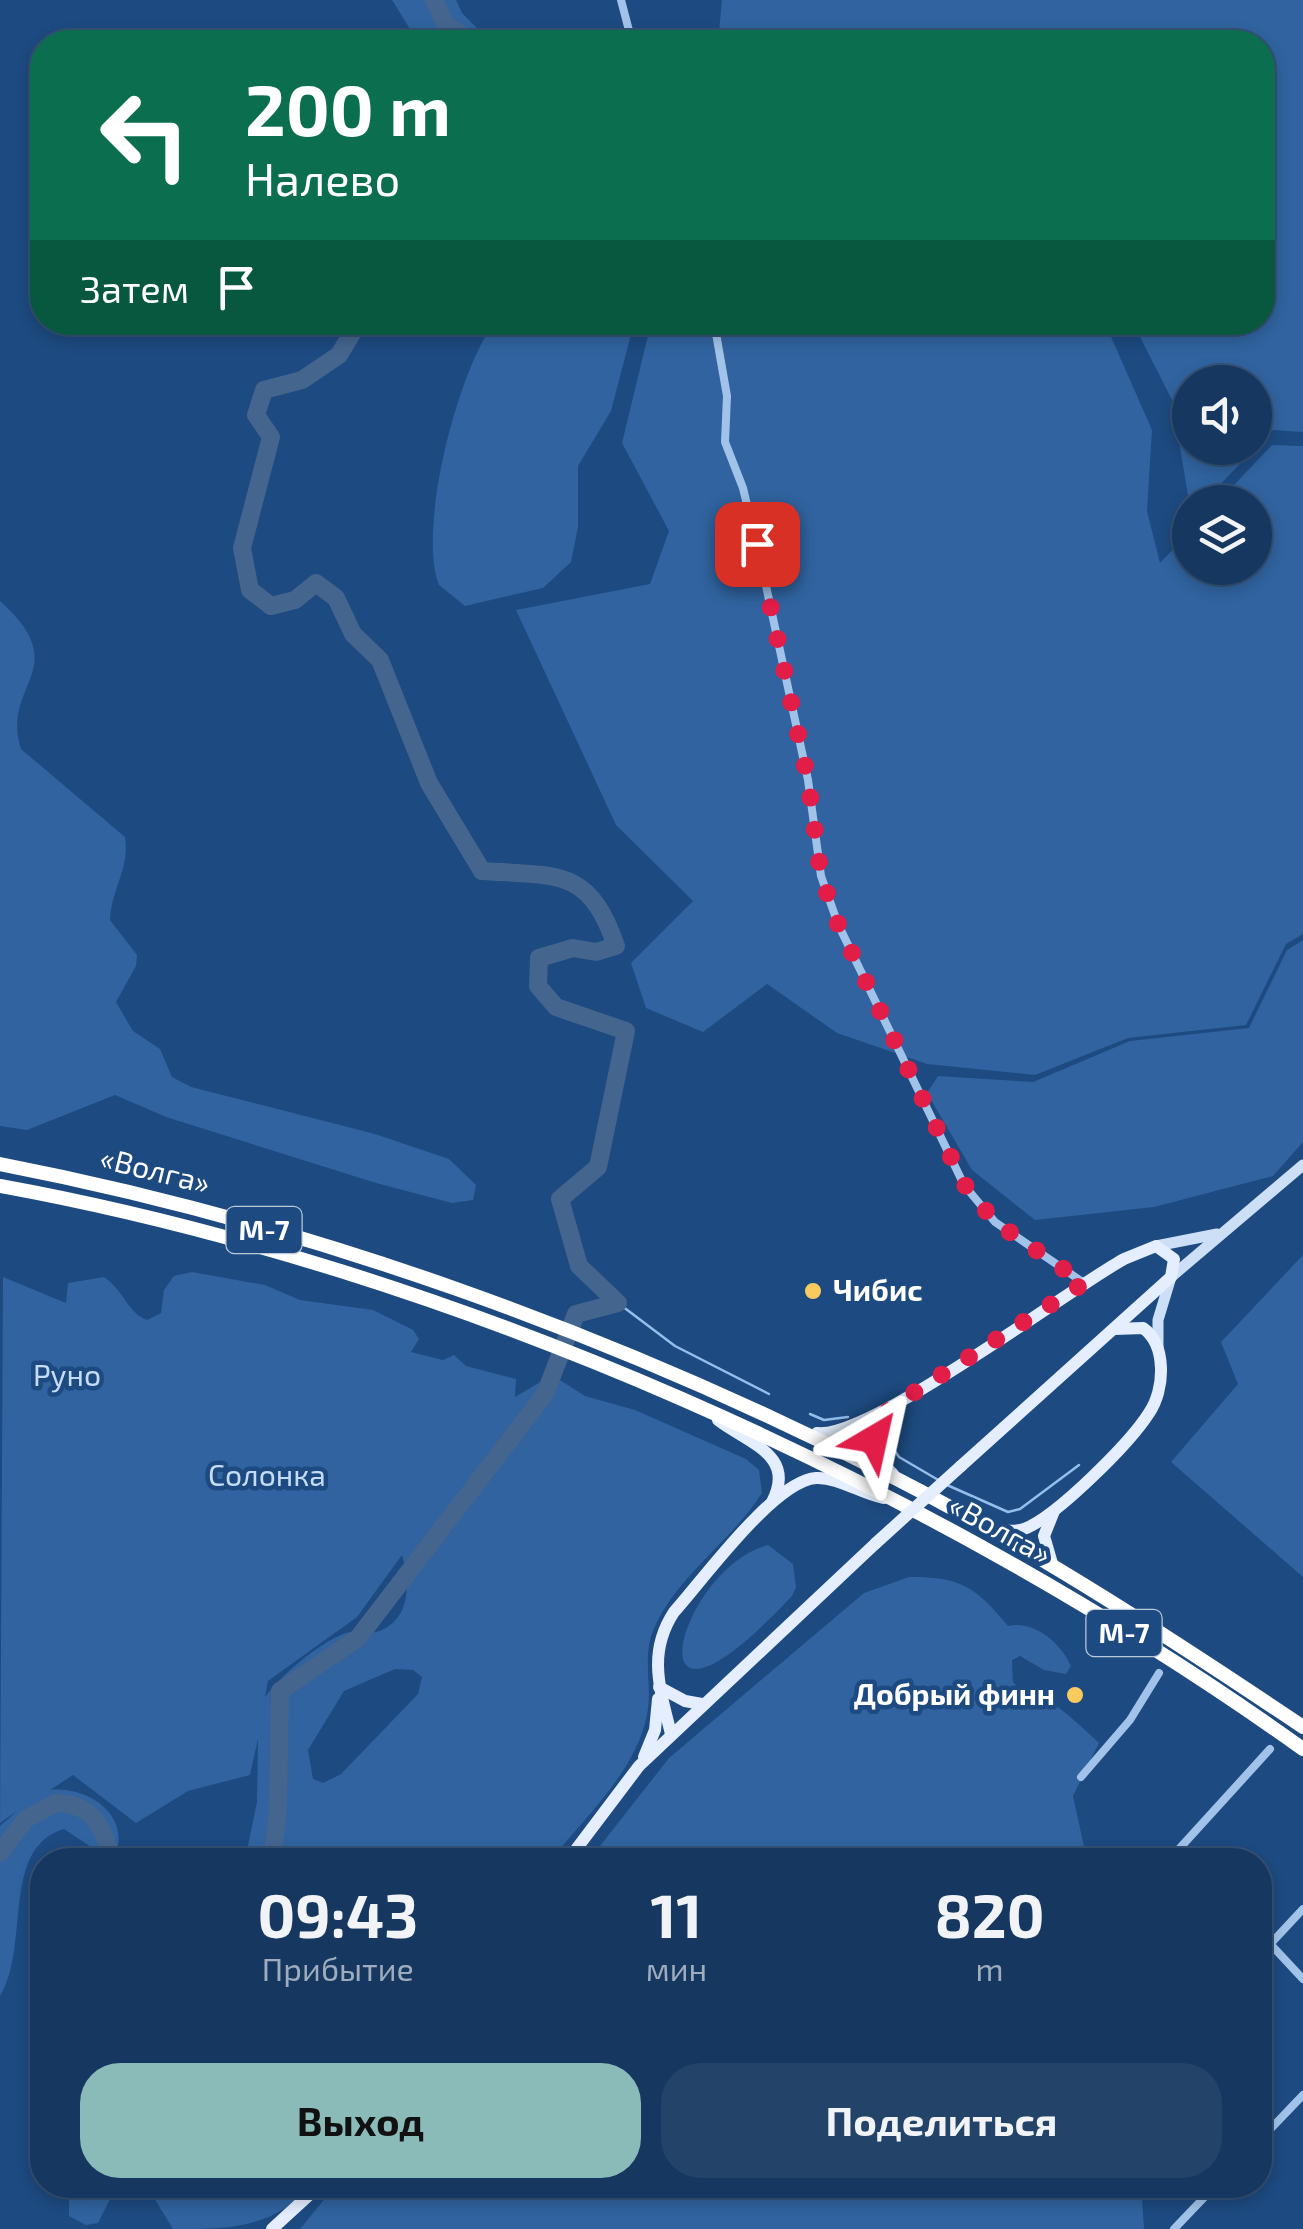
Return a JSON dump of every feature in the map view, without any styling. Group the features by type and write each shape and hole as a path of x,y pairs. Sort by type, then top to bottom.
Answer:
{"highway":[{"name":"«Волга»","path":"0,1164 221,1217 606,1346 893,1474 1303,1727"},
{"name":"«Волга»","path":"0,1186 216,1236 383,1285 600,1363 887,1499 1101,1619 1303,1749"}],"main road":[{"path":"577,1848 640,1766 671,1734 1171,1277 1174,1259 1156,1246 1084,1283 890,1408 839,1433 816,1433"},
{"path":"979,1526 1018,1530 1055,1508 1149,1414 1159,1382 1158,1346 1143,1328 1112,1330"},
{"path":"890,1408 874,1439 876,1456 893,1474"},
{"path":"714,1416 776,1460 779,1486 770,1504"},
{"path":"769,1418 816,1433 893,1474"},
{"path":"671,1734 660,1687 657,1647 667,1622 770,1504 798,1484 820,1478 887,1499"},
{"path":"1054,1571 1044,1536 1055,1508"},
{"path":"660,1687 685,1701 702,1704"},
{"path":"640,1766 654,1730 660,1687"},
{"path":"272,2229 306,2198"}],"street":[{"path":"621,0 629,30"},
{"path":"716,335 727,396 725,442 744,488 764,572 808,780 821,876 838,924 964,1184 995,1222 1084,1283"},
{"path":"1158,1346 1158,1320 1171,1277 1303,1165"},
{"path":"1156,1246 1221,1232"},
{"path":"1081,1777 1130,1720 1159,1673"},
{"path":"1182,1848 1270,1749"},
{"path":"1272,1943 1303,1909"},
{"path":"1272,1945 1303,1979"},
{"path":"1272,2128 1303,2096"},
{"path":"1174,2229 1204,2198"}],"green space":[{"path":"392,0 456,0 462,13 479,30 411,30"},
{"path":"722,0 1303,0 1303,432 1273,430 1272,365 1172,365 1172,400 1139,335 1275,335 1275,30 719,30"},
{"path":"487,335 631,335 611,411 578,466 578,527 571,562 543,588 465,606 439,585 433,527 437,490 455,412"},
{"path":"648,335 1110,335 1152,430 1147,511 1160,563 1172,551 1172,585 1272,585 1272,485 1234,485 1253,465 1272,465 1272,445 1303,446 1303,934 1286,944 1246,1025 1128,1038 1035,1075 927,1064 837,1033 767,984 703,1032 646,1008 631,963 693,901 616,825 516,610 650,584 669,531 622,443"},
{"path":"1183,465 1239,465 1220,485 1186,485"},
{"path":"0,601 22,624 35,661 20,708 17,727 21,749 125,837 125,859 110,920 137,955 136,966 116,1002 133,1031 160,1049 172,1077 191,1087 375,1134 449,1159 476,1185 473,1200 452,1203 376,1183 166,1117 115,1095 27,1130 0,1126"},
{"path":"1303,940 1303,1142 1273,1176 1154,1207 1035,1220 972,1170 927,1093 938,1076 1033,1082 1130,1041 1249,1028 1287,950"},
{"path":"1303,1255 1303,1577 1171,1462 1238,1384 1221,1342"},
{"name":"Руно","path":"192,1272 265,1285 300,1300 373,1310 413,1330 419,1339 411,1352 443,1360 454,1355 466,1366 516,1379 515,1397 552,1375 585,1396 635,1410 746,1459 759,1470 762,1493 663,1612 650,1641 649,1704 641,1736 621,1774 561,1848 247,1848 257,1802 258,1739 250,1775 188,1791 136,1823 73,1775 50,1790 75,1792 99,1803 115,1821 118,1846 92,1848 64,1829 38,1848 30,1848 14,1951 0,1996 0,1826 17,1811 0,1823 3,1277 66,1303 68,1283 104,1277 147,1320 161,1313 164,1290 174,1276","holes":["402,1555 406,1597 392,1624 377,1632 348,1633 322,1645 300,1661 265,1697 268,1681 357,1617","395,1669 413,1670 422,1677 418,1694 341,1774 323,1783 313,1779 308,1750 344,1691"]},
{"path":"768,1545 793,1564 796,1587 792,1596 739,1646 704,1667 686,1665 682,1647 691,1619 709,1588 736,1561"},
{"path":"909,1577 954,1582 986,1601 1008,1626 1027,1626 1054,1642 1071,1666 1066,1674 1044,1670 1020,1656 1012,1660 1013,1682 1054,1704 1099,1743 1073,1796 1084,1848 598,1848 669,1758 864,1593"},
{"path":"110,2198 98,2223 86,2225 69,2216 69,2199"},
{"path":"154,2198 299,2198 249,2224 173,2229"},
{"path":"325,2198 1142,2198 1144,2229 300,2229"}],"waterway":[{"name":"Солонка","path":"434,0 446,25 454,30"},
{"name":"Солонка","path":"273,1848 280,1691 358,1638 545,1394 576,1314 618,1303 579,1266 560,1199 598,1167 626,1031 556,1007 538,986 539,958 573,948 596,952 616,946 606,920 582,889 567,881 482,871 429,783 380,660 353,634 336,598 316,583 295,600 271,606 250,590 242,548 271,437 256,415 264,390 302,380 339,355 351,335"},
{"path":"618,1303 675,1346 769,1394"},
{"path":"810,1414 824,1420 848,1417"},
{"path":"884,1435 899,1457 940,1481"},
{"path":"947,1485 1008,1512 1020,1509 1079,1465"},
{"name":"Солонка","path":"0,1853 26,1819 56,1803 78,1807 93,1817 108,1848"}],"place":[{"name":"Чибис","path":"813,1291"},
{"name":"Добрый финн","path":"1075,1695"}],"route":[{"path":"757,544 808,780 821,876 838,924 964,1184 995,1222 1084,1283 890,1408 878,1424 874,1439"}]}
